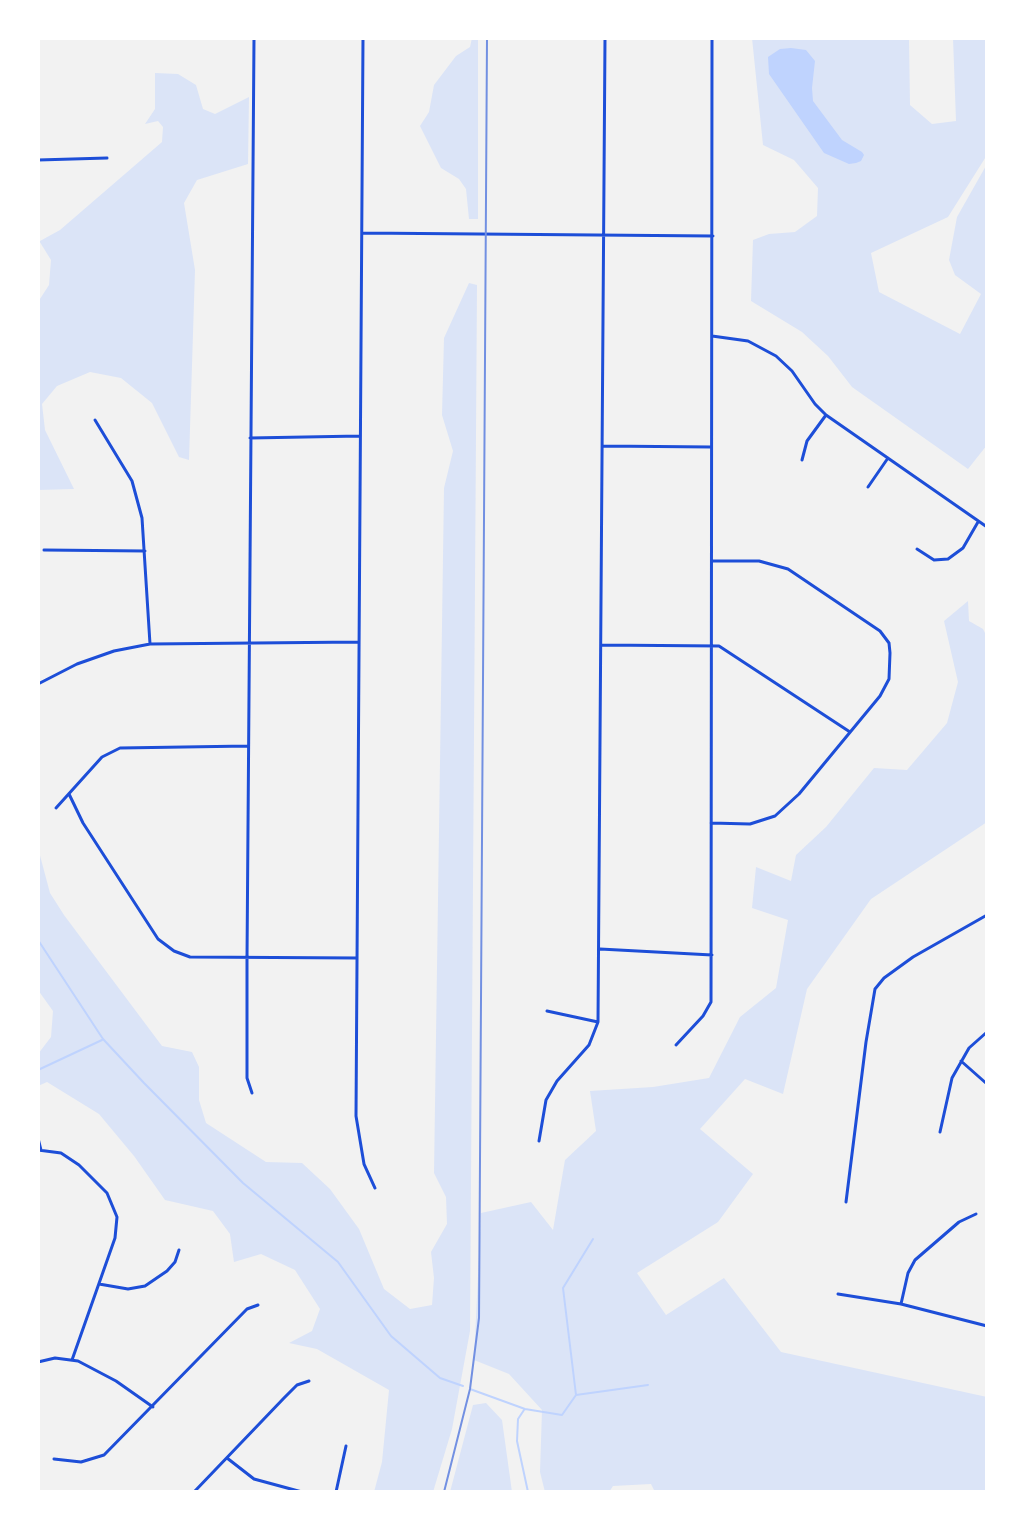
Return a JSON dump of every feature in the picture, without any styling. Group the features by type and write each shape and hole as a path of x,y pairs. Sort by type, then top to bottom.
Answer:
{"street":[{"path":"252,1093 247,1078 247,958 254,38"},
{"path":"363,38 356,1116 364,1164 375,1188"},
{"path":"539,1141 546,1100 557,1081 589,1045 598,1022 605,38"},
{"path":"676,1045 703,1016 711,1002 712,38"},
{"path":"38,160 107,158"},
{"path":"362,233 713,236"},
{"path":"712,336 748,341 776,356 792,371 826,415 987,527"},
{"path":"802,460 807,441 826,415"},
{"path":"95,420 132,481 142,518 150,644"},
{"path":"250,438 360,436"},
{"path":"602,446 711,447"},
{"path":"868,487 888,458"},
{"path":"917,549 934,560 948,559 963,548 978,522"},
{"path":"44,550 145,551"},
{"path":"711,823 750,824 775,816 799,794 880,696 889,679 890,653 885,636 788,569 759,561 712,561"},
{"path":"38,684 77,664 114,651 150,644 359,642"},
{"path":"601,645 711,644 724,648 850,732"},
{"path":"56,808 102,757 120,748 248,746"},
{"path":"69,794 83,823 158,939 174,951 190,957 357,958"},
{"path":"846,1202 875,989 884,978 913,957 987,915"},
{"path":"599,949 712,955"},
{"path":"547,1011 598,1022"},
{"path":"940,1132 952,1078 973,1044 987,1032"},
{"path":"961,1061 987,1084"},
{"path":"38,1138 39,1150 61,1153 79,1165 103,1187 115,1208 115,1238 72,1360"},
{"path":"901,1304 908,1273 915,1260 959,1222 976,1214"},
{"path":"99,1284 128,1289 145,1286 167,1271 175,1262 179,1250"},
{"path":"838,1294 901,1304 987,1326"},
{"path":"54,1459 72,1463 98,1458 116,1445 247,1309 258,1305"},
{"path":"38,1362 55,1358 72,1360 116,1381 153,1407"},
{"path":"194,1492 297,1385 309,1381"},
{"path":"336,1492 346,1446"},
{"path":"227,1458 254,1479 302,1492"}],"shaded area":[{"path":"472,38 478,38 478,219 469,219 466,189 459,179 441,168 420,126 429,112 434,85 456,56 470,47"},
{"path":"752,38 909,38 910,105 932,124 956,121 953,38 987,38 987,155 948,217 871,253 879,292 960,334 981,294 955,275 949,260 957,217 987,164 987,445 968,469 852,387 828,356 802,332 751,301 753,240 769,234 795,232 817,216 818,188 794,160 763,145"},
{"path":"155,73 178,74 196,85 203,109 215,114 249,97 248,164 197,180 184,203 195,270 189,460 179,457 152,403 121,378 90,372 57,386 42,404 45,430 74,489 38,490 38,302 49,285 51,260 38,239 40,241 60,230 162,142 163,127 158,121 145,124 155,109"},
{"path":"469,283 477,285 470,1331 452,1429 433,1492 374,1492 382,1462 389,1390 317,1349 289,1343 312,1331 320,1309 295,1270 261,1254 234,1262 230,1234 213,1211 165,1200 99,1114 47,1082 38,1086 38,1054 51,1037 53,1011 38,990 38,848 50,893 162,1046 192,1052 199,1067 199,1100 206,1123 266,1162 302,1163 330,1189 359,1229 384,1289 410,1309 432,1305 434,1278 431,1252 447,1224 446,1197 434,1173 444,488 453,451 442,415 444,338"},
{"path":"968,601 969,621 983,629 987,637 987,822 871,899 807,989 783,1094 745,1079 700,1129 753,1174 718,1222 637,1273 666,1315 724,1278 781,1352 987,1397 987,1492 655,1492 651,1484 613,1486 609,1492 545,1492 540,1472 542,1410 509,1374 474,1360 481,1213 531,1202 553,1230 565,1160 596,1131 590,1091 653,1087 709,1078 740,1017 776,988 788,920 752,908 756,867 791,881 796,855 826,827 874,768 907,770 947,723 958,682 944,621"},
{"path":"486,1403 502,1420 512,1492 450,1492 473,1405"}],"water":[{"path":"780,49 806,50 815,61 813,101 842,140 862,152 861,161 849,164 824,153 769,74 768,57"}],"waterway":[{"path":"38,940 103,1039 144,1083 243,1183 338,1262 391,1336 440,1378 463,1386"},
{"path":"38,1070 102,1040"},
{"path":"576,1395 563,1288 593,1239"},
{"path":"470,1389 525,1409 562,1415 576,1395 648,1385"},
{"path":"524,1410 518,1419 517,1441 528,1492"}],"railway":[{"path":"444,1492 470,1389 479,1318 487,38"}]}
